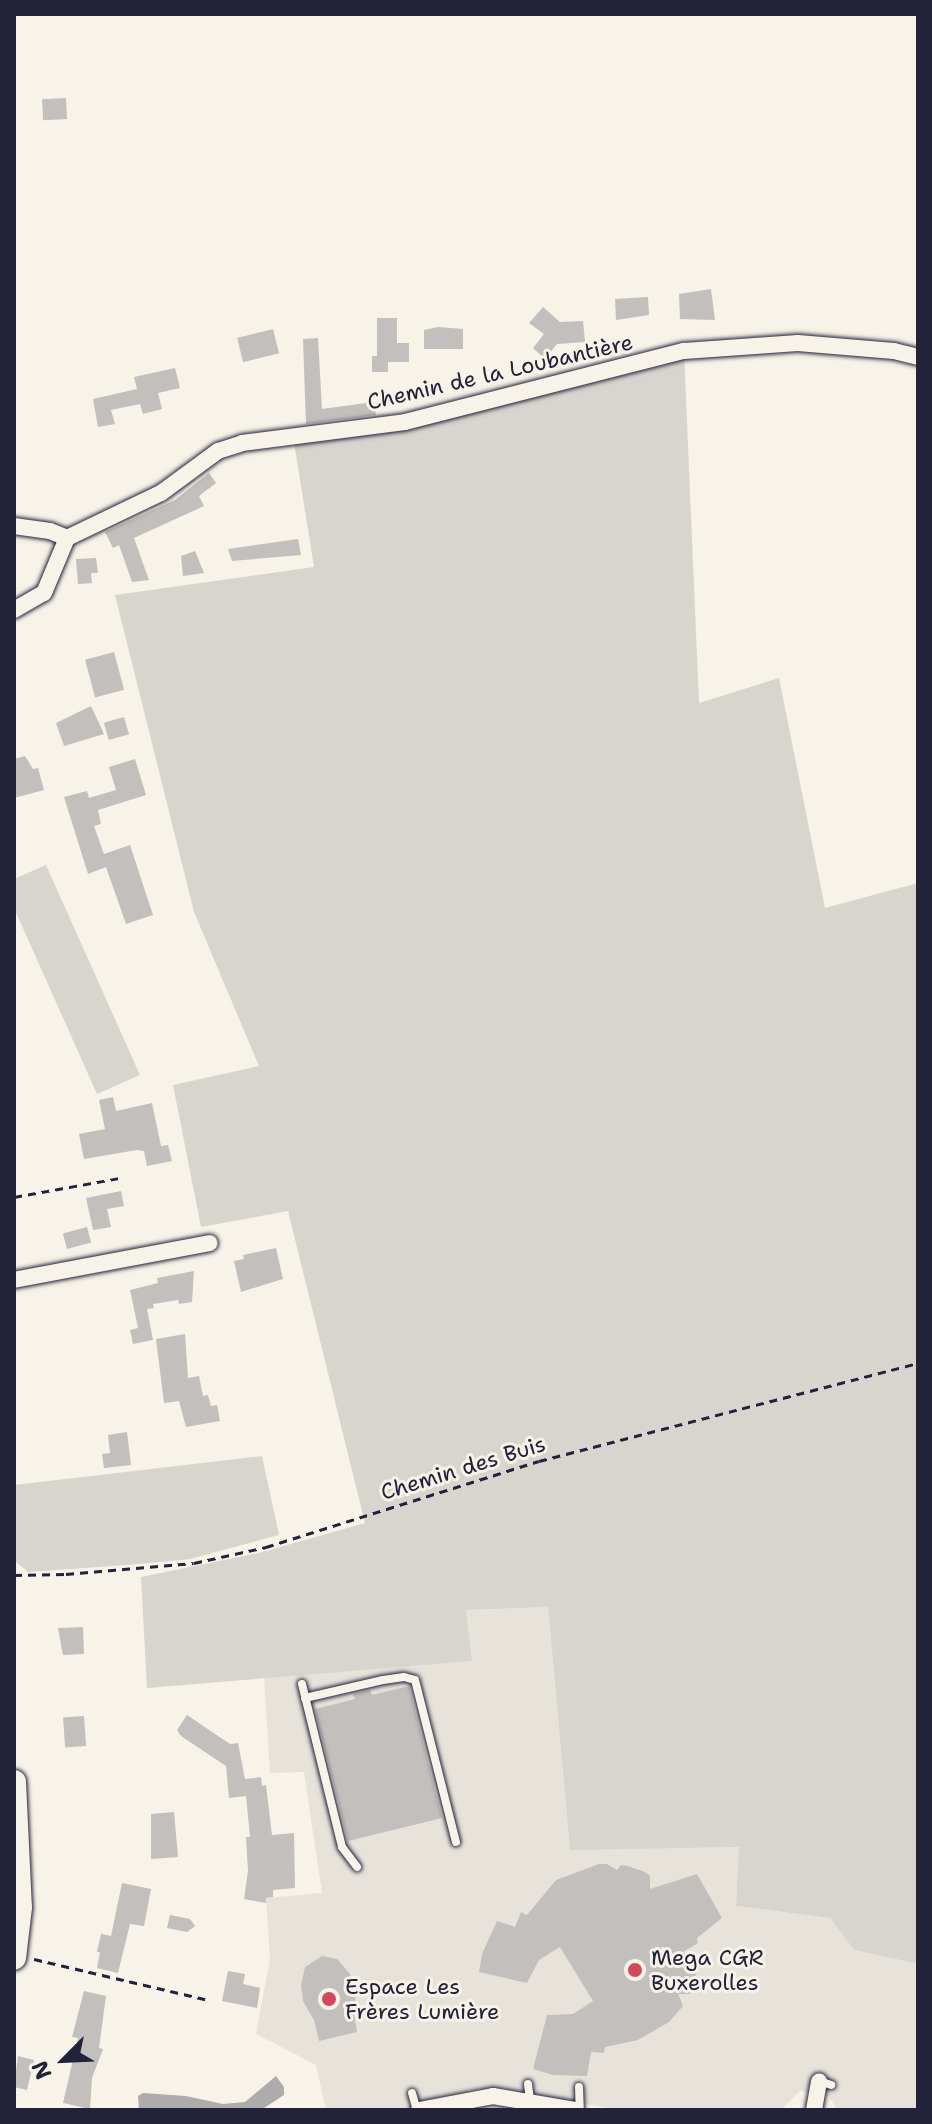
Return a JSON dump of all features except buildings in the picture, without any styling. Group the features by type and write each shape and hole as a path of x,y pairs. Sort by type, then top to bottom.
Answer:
{"street":[{"name":"Chemin de la Loubantière","path":"67,538 161,493 218,451 242,443 405,422 684,351 798,343 894,351 918,357"},
{"path":"14,526 50,531 67,538 44,593 14,610"},
{"path":"14,1280 210,1243"},
{"path":"14,1782 20,1907 14,1956"},
{"path":"814,2110 825,2083"},
{"path":"418,2110 493,2096 529,2093 578,2110"}],"lane":[{"path":"305,1698 383,1680 415,1680 456,1842"},
{"path":"302,1684 342,1847 357,1867"},
{"path":"578,2110 579,2087"},
{"path":"412,2093 418,2110"}],"path":[{"path":"14,1197 120,1178"},
{"name":"Chemin des Buis","path":"14,1575 66,1574 194,1563 266,1547 539,1461 918,1363"},
{"path":"14,1956 205,1999"}],"shaded area":[{"path":"684,351 699,703 779,678 825,908 918,883 918,1964 854,1950 830,1918 736,1906 739,1847 570,1850 548,1607 466,1610 472,1661 147,1688 141,1577 259,1553 365,1523 288,1211 201,1227 173,1085 259,1066 194,912 115,595 314,567 293,436 405,422"},
{"path":"46,865 140,1075 97,1094 14,908 14,879"},
{"path":"262,1456 279,1535 190,1559 140,1564 28,1572 14,1560 14,1485"},
{"path":"548,1607 570,1849 740,1847 736,1906 830,1918 854,1950 918,1964 918,2110 837,2110 829,2096 800,2091 781,2110 617,2110 503,2088 468,2090 467,2110 326,2110 316,2065 256,2034 270,1959 266,1898 322,1893 304,1772 270,1773 264,1676 471,1661 466,1610"},
{"path":"276,2076 284,2087 284,2095 261,2110 139,2110 138,2096 143,2093 186,2096 223,2104 245,2102"}],"place":[{"name":"Mega CGR Buxerolles","path":"635,1970"},
{"name":"Espace Les Frères Lumière","path":"329,1999"}]}
